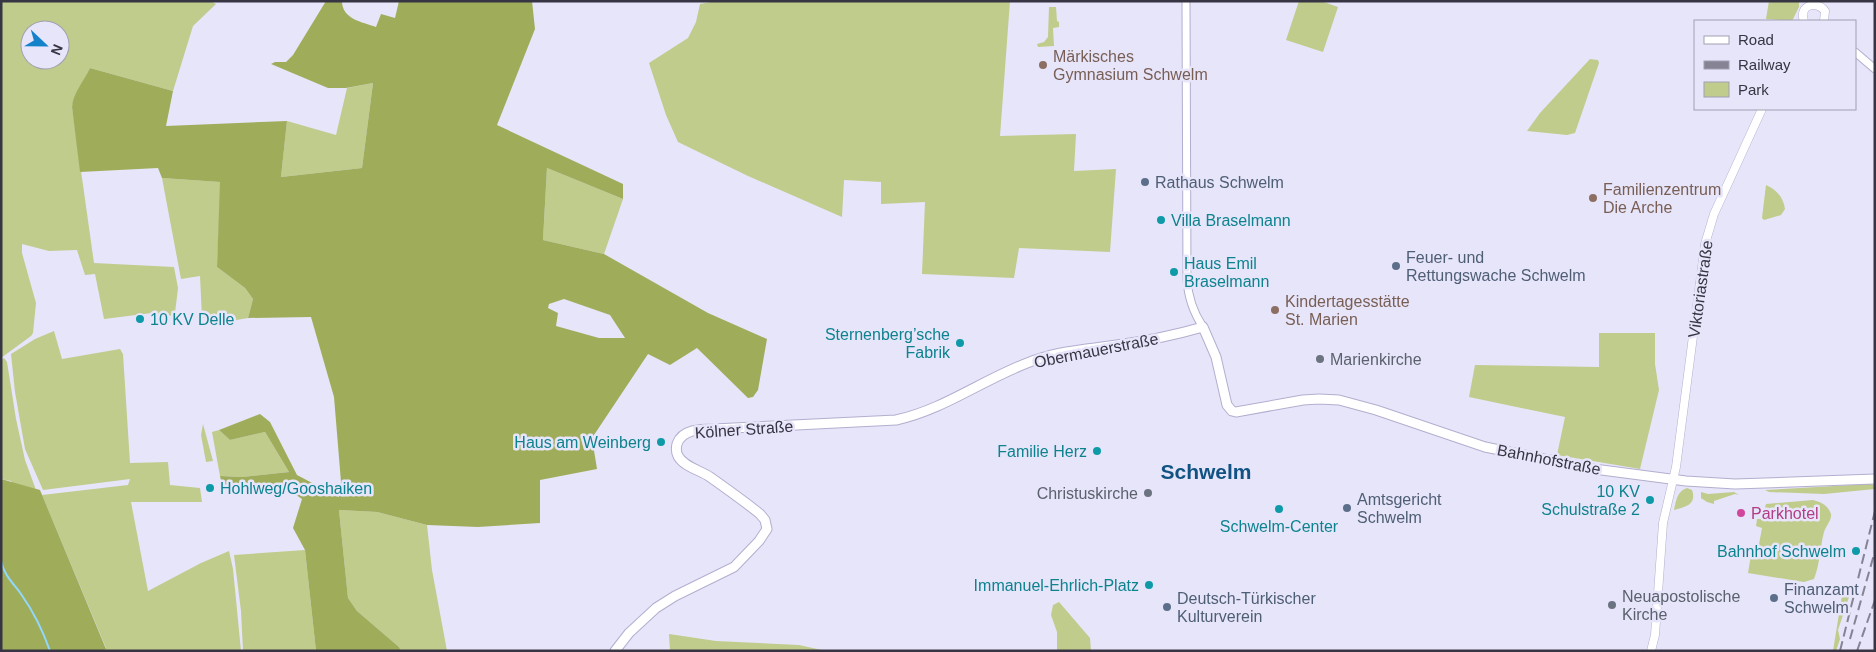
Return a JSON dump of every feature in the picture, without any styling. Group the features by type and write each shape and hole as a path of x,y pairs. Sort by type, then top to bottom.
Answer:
{"main road":[{"path":"1803,20 1804,8 1813,2 1819,4 1825,13"},
{"name":"Viktoriastraße","path":"1651,651 1655,635 1663,523 1673,479 1707,236 1717,208 1762,110"},
{"name":"Obermauerstraße","path":"939,406 1023,364 1040,358 1147,340 1203,328"},
{"name":"Bahnhofstraße","path":"1203,328 1216,357 1227,406 1232,411 1246,412 1303,400 1339,400 1376,410 1501,451 1594,469 1698,482 1735,484 1875,479"},
{"name":"Kölner Straße","path":"615,651 629,633 656,608 734,567 767,529 763,517 751,507 708,475 682,461 678,456 677,449 681,437 688,432 696,430 896,420 916,416 939,406"}],"street":[{"path":"1186,1 1187,279 1188,293 1192,306 1203,328"},
{"path":"1856,53 1875,69"}],"green space":[{"path":"1,1 211,1 216,4 193,26 173,91 90,68 77,92 72,107 94,263 174,267 178,288 175,313 173,316 152,313 104,319 95,274 85,275 77,250 49,251 22,244 22,253 36,303 33,333 1,358"},
{"path":"326,1 342,1 345,12 349,16 376,27 381,14 395,18 399,1 532,1 535,29 497,125 623,184 623,199 547,168 543,240 604,254 708,313 767,339 758,390 753,397 748,398 697,348 670,365 648,354 592,438 597,469 540,480 540,523 478,527 427,525 377,512 339,510 348,598 357,611 399,647 401,651 316,651 305,550 293,528 302,499 286,488 223,489 220,476 242,477 289,472 265,432 230,440 219,430 260,414 270,422 297,475 339,497 341,482 334,397 311,317 248,318 253,299 245,288 217,267 220,182 162,178 158,168 80,172 72,107 77,92 90,68 173,91 166,126 287,121 281,177 362,168 373,83 346,88 328,88 271,64 286,62 293,55","holes":["564,299 610,315 625,338 599,338 556,326 558,313 548,308 549,304"]},
{"path":"716,1 1010,1 1000,136 1076,134 1074,171 1116,169 1110,252 1019,248 1014,278 922,274 925,202 881,204 881,182 844,180 842,217 748,176 678,142 666,115 649,63 688,38 696,22 700,4"},
{"path":"1299,1 1321,1 1338,7 1323,52 1286,40"},
{"path":"1769,1 1799,1 1799,7 1792,20 1766,19"},
{"path":"1049,7 1056,7 1057,21 1059,22 1059,27 1053,28 1054,46 1038,47 1037,44 1044,42 1048,37"},
{"path":"1590,59 1598,60 1599,63 1575,133 1567,135 1527,131 1540,113"},
{"path":"373,83 362,168 281,177 287,121 336,135 347,88"},
{"path":"547,168 623,199 604,254 543,240"},
{"path":"162,178 221,182 217,267 245,288 253,299 248,318 219,323 218,317 202,318 200,276 181,279"},
{"path":"1766,185 1779,194 1785,209 1781,215 1764,220 1762,218"},
{"path":"54,331 62,359 120,349 123,354 130,463 168,462 170,485 200,488 202,502 131,502 148,591 201,563 229,551 233,569 241,651 101,651 106,648 42,495 128,485 130,479 43,490 25,449 15,392 11,354 35,339"},
{"path":"1599,333 1655,333 1655,364 1659,390 1640,469 1557,455 1565,417 1469,397 1475,365 1599,367"},
{"path":"4,358 7,362 25,460 36,490 13,485 11,481 1,479 1,360"},
{"path":"203,424 213,461 206,462 201,435"},
{"path":"219,430 230,440 265,432 289,472 242,477 220,476 212,432"},
{"path":"1,479 40,490 106,649 101,651 1,651"},
{"path":"1875,485 1875,489 1824,494 1769,492 1765,490"},
{"path":"1687,488 1692,490 1692,502 1674,510 1679,494"},
{"path":"1701,492 1708,494 1734,492 1739,495 1735,494 1714,501 1714,504 1701,498"},
{"path":"1813,500 1826,506 1831,514 1830,521 1824,532 1814,579 1804,582 1748,573 1751,555 1757,555 1762,528 1756,526 1757,519 1762,519 1766,504"},
{"path":"339,510 377,512 427,525 432,570 447,651 401,651 399,647 357,611 348,598"},
{"path":"305,550 316,651 243,651 241,611 234,555"},
{"path":"1843,589 1851,591 1838,630 1840,639 1836,651 1833,651"},
{"path":"1059,602 1090,638 1091,651 1057,651 1057,632 1051,615 1053,605"},
{"path":"669,634 716,641 799,645 826,651 670,651"}],"waterway":[{"path":"1,561 7,575 34,614 50,651"}],"railway":[{"path":"1840,651 1875,511"},
{"path":"1850,639 1875,551"},
{"path":"1857,651 1875,600"}],"place":[{"name":"Märkisches Gymnasium Schwelm","path":"1043,65"},
{"name":"Rathaus Schwelm","path":"1145,182"},
{"name":"Familienzentrum Die Arche","path":"1593,198"},
{"name":"Villa Braselmann","path":"1161,220"},
{"name":"Feuer- und Rettungswache Schwelm","path":"1396,266"},
{"name":"Haus Emil Braselmann","path":"1174,272"},
{"name":"Kindertagesstätte St. Marien","path":"1275,310"},
{"name":"10 KV Delle","path":"140,319"},
{"name":"Sternenberg’sche Fabrik","path":"960,343"},
{"name":"Marienkirche","path":"1320,359"},
{"name":"Haus am Weinberg","path":"661,442"},
{"name":"Familie Herz","path":"1097,451"},
{"name":"Hohlweg/Gooshaiken","path":"210,488"},
{"name":"Christuskirche","path":"1148,493"},
{"name":"10 KV Schulstraße 2","path":"1650,500"},
{"name":"Amtsgericht Schwelm","path":"1347,508"},
{"name":"Schwelm-Center","path":"1279,509"},
{"name":"Parkhotel","path":"1741,513"},
{"name":"Bahnhof Schwelm","path":"1856,551"},
{"name":"Immanuel-Ehrlich-Platz","path":"1149,585"},
{"name":"Finanzamt Schwelm","path":"1774,598"},
{"name":"Neuapostolische Kirche","path":"1612,605"},
{"name":"Deutsch-Türkischer Kulturverein","path":"1167,607"}],"district":[{"name":"Schwelm","path":"1206,472"}]}
